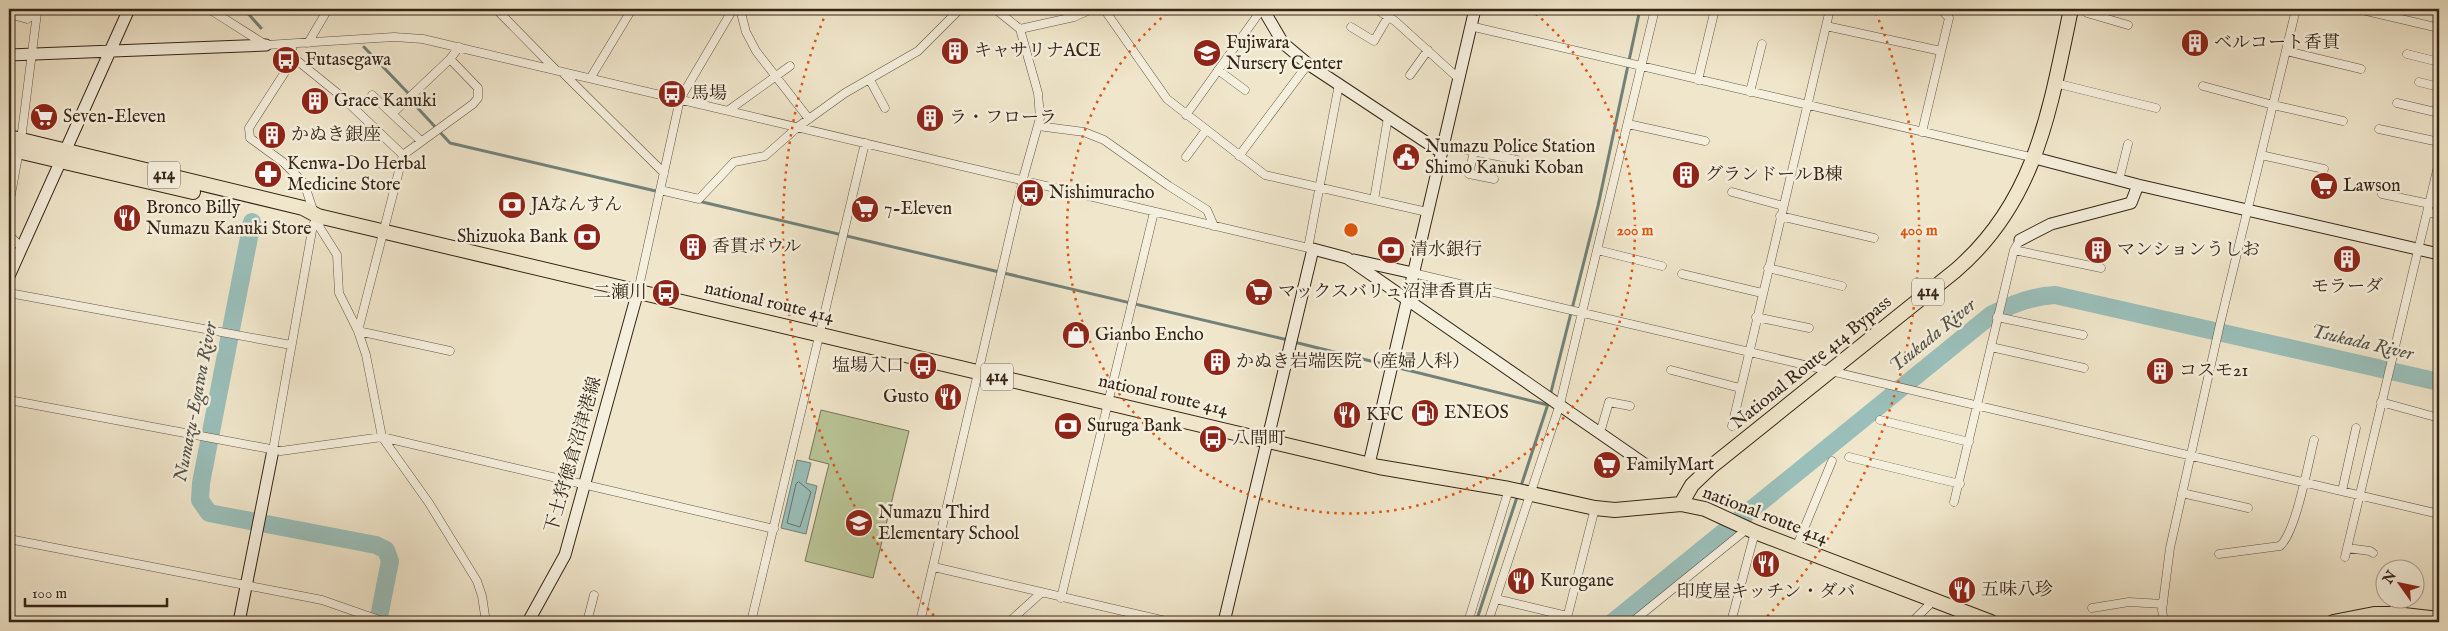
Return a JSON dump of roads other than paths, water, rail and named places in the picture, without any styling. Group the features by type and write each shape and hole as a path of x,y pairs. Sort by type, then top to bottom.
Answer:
{"highway":[{"name":"National Route 414 Bypass","path":"1681,504 1692,485 1712,466 1971,257 2010,209 2035,158 2055,83 2071,9"},
{"name":"national route 414","path":"14,144 302,217 318,216 1369,464 1509,489 1595,508 1615,510 1660,504 1681,504 1705,509 1796,548 1934,600 1970,618 1991,622"},
{"path":"2333,622 2380,618 2439,619"}],"street":[{"path":"9,276 129,9"},
{"path":"209,9 266,45"},
{"path":"308,43 328,9"},
{"path":"591,77 632,9"},
{"path":"638,291 680,99 733,9"},
{"path":"740,9 749,38 776,77 809,119"},
{"path":"660,190 699,199 734,162 765,156 799,126 845,93 918,51 960,9"},
{"path":"920,622 1023,180 1040,118 1038,93 1020,29 995,9"},
{"path":"1020,29 1074,17 1092,9"},
{"path":"1104,9 1167,99 1265,175 1427,212"},
{"path":"1186,115 1262,9 1283,43 1308,64 1388,117 1442,148 1474,151 1517,160"},
{"path":"1376,9 1428,50 1458,78"},
{"path":"1369,464 1475,9"},
{"path":"1488,622 1529,493 1560,404 1628,124 1638,66 1655,9"},
{"path":"1698,80 1715,9"},
{"path":"1732,426 1756,317 1830,9"},
{"path":"1922,132 1949,18 1941,9"},
{"path":"2164,622 2163,604 2170,548 2220,324 2296,9"},
{"path":"2358,9 2439,28"},
{"path":"498,10 664,172"},
{"path":"9,14 27,18 40,11"},
{"path":"9,205 14,144 40,11"},
{"path":"2087,13 2128,25"},
{"path":"1351,27 1374,41 1388,17"},
{"path":"1470,26 2035,158 2138,185 2439,254"},
{"path":"1826,26 1941,51"},
{"path":"9,55 291,44 394,37 423,39 799,126 1830,372 2439,513"},
{"path":"291,44 294,58 341,96 403,155"},
{"path":"1750,92 1762,44"},
{"path":"393,113 450,59 459,47"},
{"path":"1410,75 1428,50"},
{"path":"2286,52 2361,69"},
{"path":"2407,54 2439,62"},
{"path":"294,58 249,128 248,134 250,138 295,173 304,183 313,210 318,216 320,228 337,255 339,293 358,331 366,355 382,437 429,503 477,581 481,590 486,622"},
{"path":"358,331 382,231 403,155 473,104 478,98 478,88 450,59"},
{"path":"1239,156 1308,64"},
{"path":"729,110 790,66"},
{"path":"1218,70 1245,90"},
{"path":"870,80 885,108"},
{"path":"2419,82 2439,87"},
{"path":"2055,83 2156,108"},
{"path":"1224,622 1292,336 1340,84"},
{"path":"2204,86 2273,105 2343,121"},
{"path":"372,94 421,141"},
{"path":"2397,103 2439,112"},
{"path":"1374,200 1388,117"},
{"path":"1628,124 1705,141"},
{"path":"1038,126 1075,130 1104,140 1169,186 1207,210 1214,226"},
{"path":"2380,129 2439,142"},
{"path":"1186,157 1206,130"},
{"path":"751,622 865,143"},
{"path":"2119,180 2128,144"},
{"path":"1474,151 1469,174 1494,179"},
{"path":"2261,155 2324,169"},
{"path":"2345,557 2439,162"},
{"path":"1954,502 1960,484 2014,250 2020,240 2051,224 2132,202 2138,185"},
{"path":"1732,192 1783,206"},
{"path":"2382,194 2429,208 2439,215"},
{"path":"1061,598 1154,212"},
{"path":"239,622 273,450 313,225 318,216"},
{"path":"1780,216 1874,238"},
{"path":"9,235 21,248"},
{"path":"1597,250 1662,266"},
{"path":"2014,250 2101,268"},
{"path":"1347,258 1646,465"},
{"path":"1768,268 1842,286"},
{"path":"1682,274 1762,293"},
{"name":"下土狩徳倉沼津港線","path":"528,622 565,555 638,291"},
{"path":"9,293 291,345"},
{"path":"1756,317 1809,328"},
{"path":"1997,319 2083,335"},
{"path":"358,331 450,352"},
{"path":"1991,347 2084,368"},
{"path":"1671,370 1740,388"},
{"path":"9,400 273,450 382,437 774,529"},
{"path":"1600,433 1609,402 1630,406"},
{"path":"2381,402 2439,418"},
{"path":"1880,420 1969,442"},
{"path":"2342,491 2356,428"},
{"path":"2219,554 2280,546 2285,542 2293,523 2314,440"},
{"path":"1849,457 1960,484"},
{"path":"1796,548 1832,461"},
{"path":"1468,622 1509,489"},
{"path":"2182,493 2248,508"},
{"path":"1496,599 1567,619 1595,508"},
{"path":"1632,622 1749,529"},
{"path":"1731,622 1749,529"},
{"path":"9,539 322,600 385,622"},
{"path":"2347,548 2373,553"},
{"path":"934,567 1170,622"},
{"path":"1009,622 1041,593"},
{"path":"587,622 594,595"},
{"path":"1912,622 1934,600"},
{"path":"2092,608 2129,602 2163,604"}],"water":[{"path":"797,460 811,463 806,483 817,486 806,534 781,528"}],"waterway":[{"path":"244,9 261,28"},
{"path":"1550,396 1598,206 1640,9"},
{"path":"364,47 410,95 414,104 450,143 660,192"},
{"path":"698,201 1288,340"},
{"name":"Numazu-Egawa River","path":"252,222 201,483 200,500 209,513 376,545 386,550 390,561 378,622"},
{"name":"Tsukada River","path":"1613,622 1991,315 2030,299 2055,295 2439,382"},
{"path":"1294,342 1548,405"},
{"path":"1520,489 1548,404"},
{"path":"1476,622 1518,494"}],"place":[{"name":"ベルコート香貫","path":"2195,43"},
{"name":"キャサリナACE","path":"955,51"},
{"name":"Fujiwara Nursery Center","path":"1207,53"},
{"name":"Futasegawa","path":"286,60"},
{"name":"馬場","path":"672,94"},
{"name":"Grace Kanuki","path":"315,101"},
{"name":"Seven-Eleven","path":"44,117"},
{"name":"ラ・フローラ","path":"930,118"},
{"name":"かぬき銀座","path":"272,135"},
{"name":"Numazu Police Station Shimo Kanuki Koban","path":"1406,157"},
{"name":"Kenwa-Do Herbal Medicine Store","path":"268,174"},
{"name":"グランドールB棟","path":"1686,175"},
{"name":"Lawson","path":"2324,186"},
{"name":"Nishimuracho","path":"1030,193"},
{"name":"JAなんすん","path":"512,205"},
{"name":"7-Eleven","path":"865,209"},
{"name":"Bronco Billy Numazu Kanuki Store","path":"127,218"},
{"name":"Shizuoka Bank","path":"587,237"},
{"name":"香貫ボウル","path":"693,247"},
{"name":"清水銀行","path":"1391,250"},
{"name":"マンションうしお","path":"2098,250"},
{"name":"モラーダ","path":"2347,259"},
{"name":"マックスバリュ沼津香貫店","path":"1259,292"},
{"name":"二瀬川","path":"666,293"},
{"name":"Gianbo Encho","path":"1076,335"},
{"name":"かぬき岩端医院（産婦人科）","path":"1217,362"},
{"name":"塩場入口","path":"923,366"},
{"name":"コスモ21","path":"2160,371"},
{"name":"Gusto","path":"948,397"},
{"name":"ENEOS","path":"1425,413"},
{"name":"KFC","path":"1347,415"},
{"name":"Suruga Bank","path":"1068,426"},
{"name":"八間町","path":"1213,439"},
{"name":"FamilyMart","path":"1607,465"},
{"name":"Numazu Third Elementary School","path":"859,523"},
{"name":"印度屋キッチン・ダバ","path":"1766,564"},
{"name":"Kurogane","path":"1521,581"},
{"name":"五味八珍","path":"1962,590"}]}
